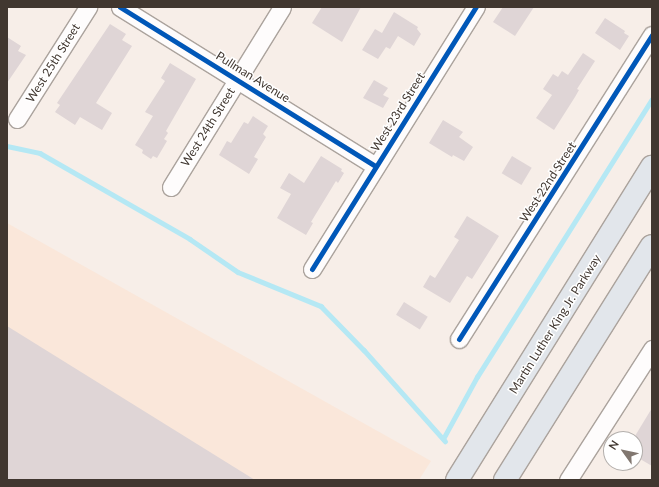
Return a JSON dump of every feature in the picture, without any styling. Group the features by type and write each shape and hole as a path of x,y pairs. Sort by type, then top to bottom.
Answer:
{"highway":[{"name":"Martin Luther King Jr. Parkway","path":"457,480 652,167"},
{"path":"506,480 652,246"}],"street":[{"name":"West 25th Street","path":"17,119 88,7"},
{"name":"Pullman Avenue","path":"120,7 238,79 375,166"},
{"name":"West 24th Street","path":"171,187 282,7"},
{"name":"West 23rd Street","path":"312,269 375,166 476,7"},
{"name":"West 22nd Street","path":"459,339 652,35"},
{"path":"568,480 652,349"}],"shaded area":[{"path":"7,223 431,461 419,480 7,480"}],"building":[{"path":"322,7 361,7 342,42 312,23"},
{"path":"503,7 534,7 515,36 493,22"},
{"path":"394,12 418,27 417,29 421,34 414,46 398,36 390,49 386,47 378,59 362,50 375,29 382,33"},
{"path":"605,18 625,31 624,33 629,36 620,50 595,33"},
{"path":"110,24 126,34 122,40 132,46 96,103 112,113 102,130 80,117 75,125 55,112 60,105 57,103"},
{"path":"7,37 21,46 18,51 26,55 7,83"},
{"path":"583,53 595,61 554,130 536,118 552,95 543,89 553,74 558,77 562,71 568,75"},
{"path":"170,63 196,79 166,131 168,133 164,139 167,141 157,158 153,156 151,159 142,153 143,150 135,145 153,116 145,112 165,81 161,78"},
{"path":"374,80 388,88 383,95 389,98 383,108 363,98"},
{"path":"253,116 268,126 263,134 266,137 254,157 258,159 249,174 219,155 227,141 231,143 244,122 248,124"},
{"path":"443,120 463,132 459,137 473,147 464,161 453,155 452,157 429,143"},
{"path":"321,156 342,169 341,171 344,173 338,183 336,181 311,222 313,223 306,235 277,218 291,194 280,188 289,173 304,183"},
{"path":"512,156 532,168 521,185 502,173"},
{"path":"467,216 499,236 472,279 467,276 450,303 423,287 430,275 435,278 459,240 454,237"},
{"path":"404,302 428,317 420,330 396,315"},
{"path":"7,326 255,480 7,480"},
{"path":"652,408 652,466 643,461 643,431 638,431"}],"waterway":[{"path":"443,439 477,377 652,99"},
{"path":"7,146 40,153 190,239 238,272 321,306 364,350 445,441"}],"cycle path":[{"path":"120,7 375,166"},
{"path":"312,269 476,7"},
{"path":"459,339 652,35"}]}
